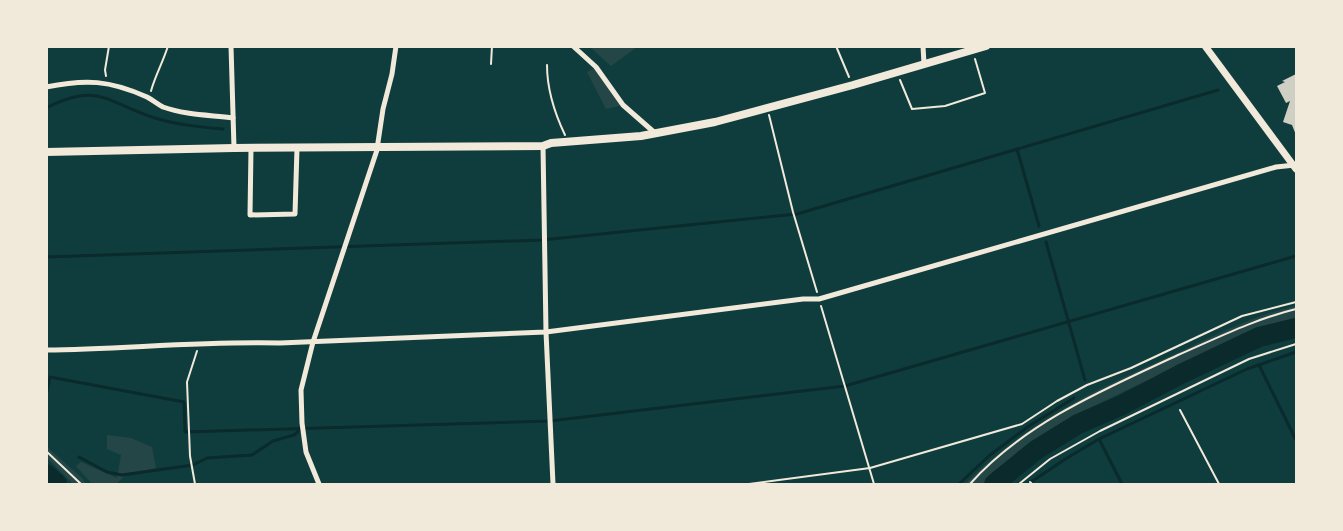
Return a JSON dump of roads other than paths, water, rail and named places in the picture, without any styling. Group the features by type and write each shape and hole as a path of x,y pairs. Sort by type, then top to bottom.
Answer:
{"main road":[{"path":"46,152 543,146 551,143 655,133 715,122 986,46"}],"street":[{"path":"231,46 234,148"},
{"path":"319,484 306,452 301,390 314,342 378,147 396,46"},
{"path":"573,46 596,67 623,105 655,133"},
{"path":"923,46 924,64"},
{"path":"1205,46 1296,166"},
{"path":"46,87 75,81 107,83 180,111 233,118"},
{"path":"543,146 546,332 553,484"},
{"path":"251,149 249,215 295,214 297,148"},
{"path":"46,350 546,332 803,299 819,299 1276,167 1296,166"}],"waterway":[{"path":"46,257 542,240 797,214 1218,90"},
{"path":"46,108 64,100 91,95 164,120 223,129"},
{"path":"1017,149 1039,226"},
{"path":"1046,242 1085,380"},
{"path":"46,396 50,377 184,402 185,432 550,421 845,386 1296,256"},
{"path":"994,484 1036,450 1078,424 1122,405 1259,337 1296,328"},
{"path":"1028,484 1099,439 1247,369 1296,352"},
{"path":"1259,365 1296,440"},
{"path":"959,484 990,455 1029,426 1074,398"},
{"path":"79,457 107,472 122,475 193,465 207,458 252,455 273,441 294,435 302,428"},
{"path":"1099,439 1122,484"},
{"path":"46,474 57,484"}]}
